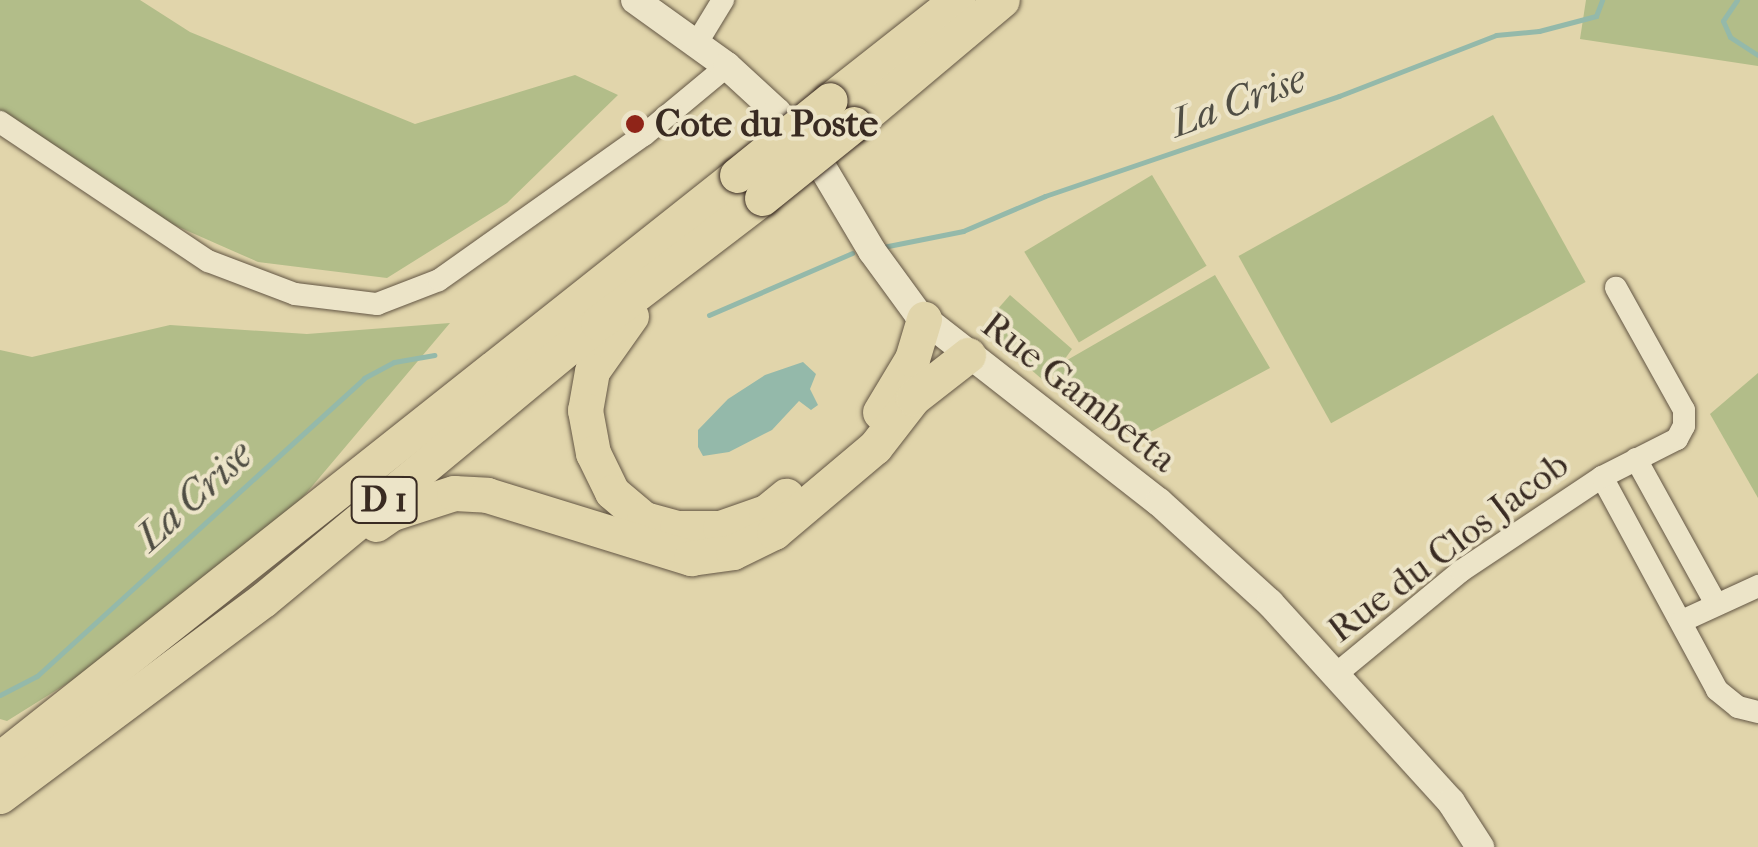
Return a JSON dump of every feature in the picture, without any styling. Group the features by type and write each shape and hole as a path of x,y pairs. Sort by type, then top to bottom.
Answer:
{"highway":[{"path":"842,112 924,0"},
{"name":"D 1","path":"842,112 957,0"},
{"name":"D 1","path":"0,759 842,112 1002,0"},
{"name":"D 1","path":"0,796 263,600 598,322 666,274 750,186"},
{"path":"666,274 606,345 592,370 585,410 594,453 612,492 644,519 677,528 720,528 766,512 848,448 892,399 912,360 924,319"},
{"path":"263,600 392,513 454,493 518,502 642,546 691,558 733,552 774,532 875,447 912,398 968,354"}],"street":[{"name":"Rue Gambetta","path":"634,0 728,66 777,112 821,164 872,251 924,319 1213,549 1270,602 1451,802 1480,847"},
{"path":"695,46 724,0"},
{"path":"0,122 208,261 296,294 376,304 439,280 644,135 728,66"},
{"name":"Rue du Clos Jacob","path":"1336,675 1461,572 1602,477 1677,440 1684,426 1684,410 1616,288"},
{"path":"1636,460 1716,604"},
{"path":"1602,477 1717,690 1738,707 1758,712"},
{"path":"1682,621 1758,586"}],"green space":[{"path":"0,0 140,0 190,32 415,124 575,75 618,95 507,203 387,278 258,262 113,198 0,117"},
{"path":"1586,0 1758,0 1758,66 1580,39"},
{"path":"1493,115 1586,282 1331,423 1238,256"},
{"path":"1152,175 1207,266 1079,343 1024,252"},
{"path":"1215,275 1270,368 1143,436 1051,374 1044,381 982,327 1010,295 1072,349 1062,363"},
{"path":"450,323 233,580 7,721 0,719 0,350 32,357 170,325 307,334"},
{"path":"1758,373 1758,498 1710,414"}],"shaded area":[{"path":"803,362 816,374 810,389 818,405 811,410 799,401 772,430 729,452 703,456 698,447 698,430 728,399 765,375"}],"waterway":[{"name":"La Crise","path":"883,247 963,231 1045,196 1339,96 1496,35 1539,31 1596,16 1602,0"},
{"name":"La Crise","path":"1737,0 1723,21 1730,37 1758,55"},
{"name":"La Crise","path":"709,315 852,253"},
{"name":"La Crise","path":"0,695 37,676 364,378 394,362 434,355"}],"place":[{"name":"Cote du Poste","path":"635,124"}]}
